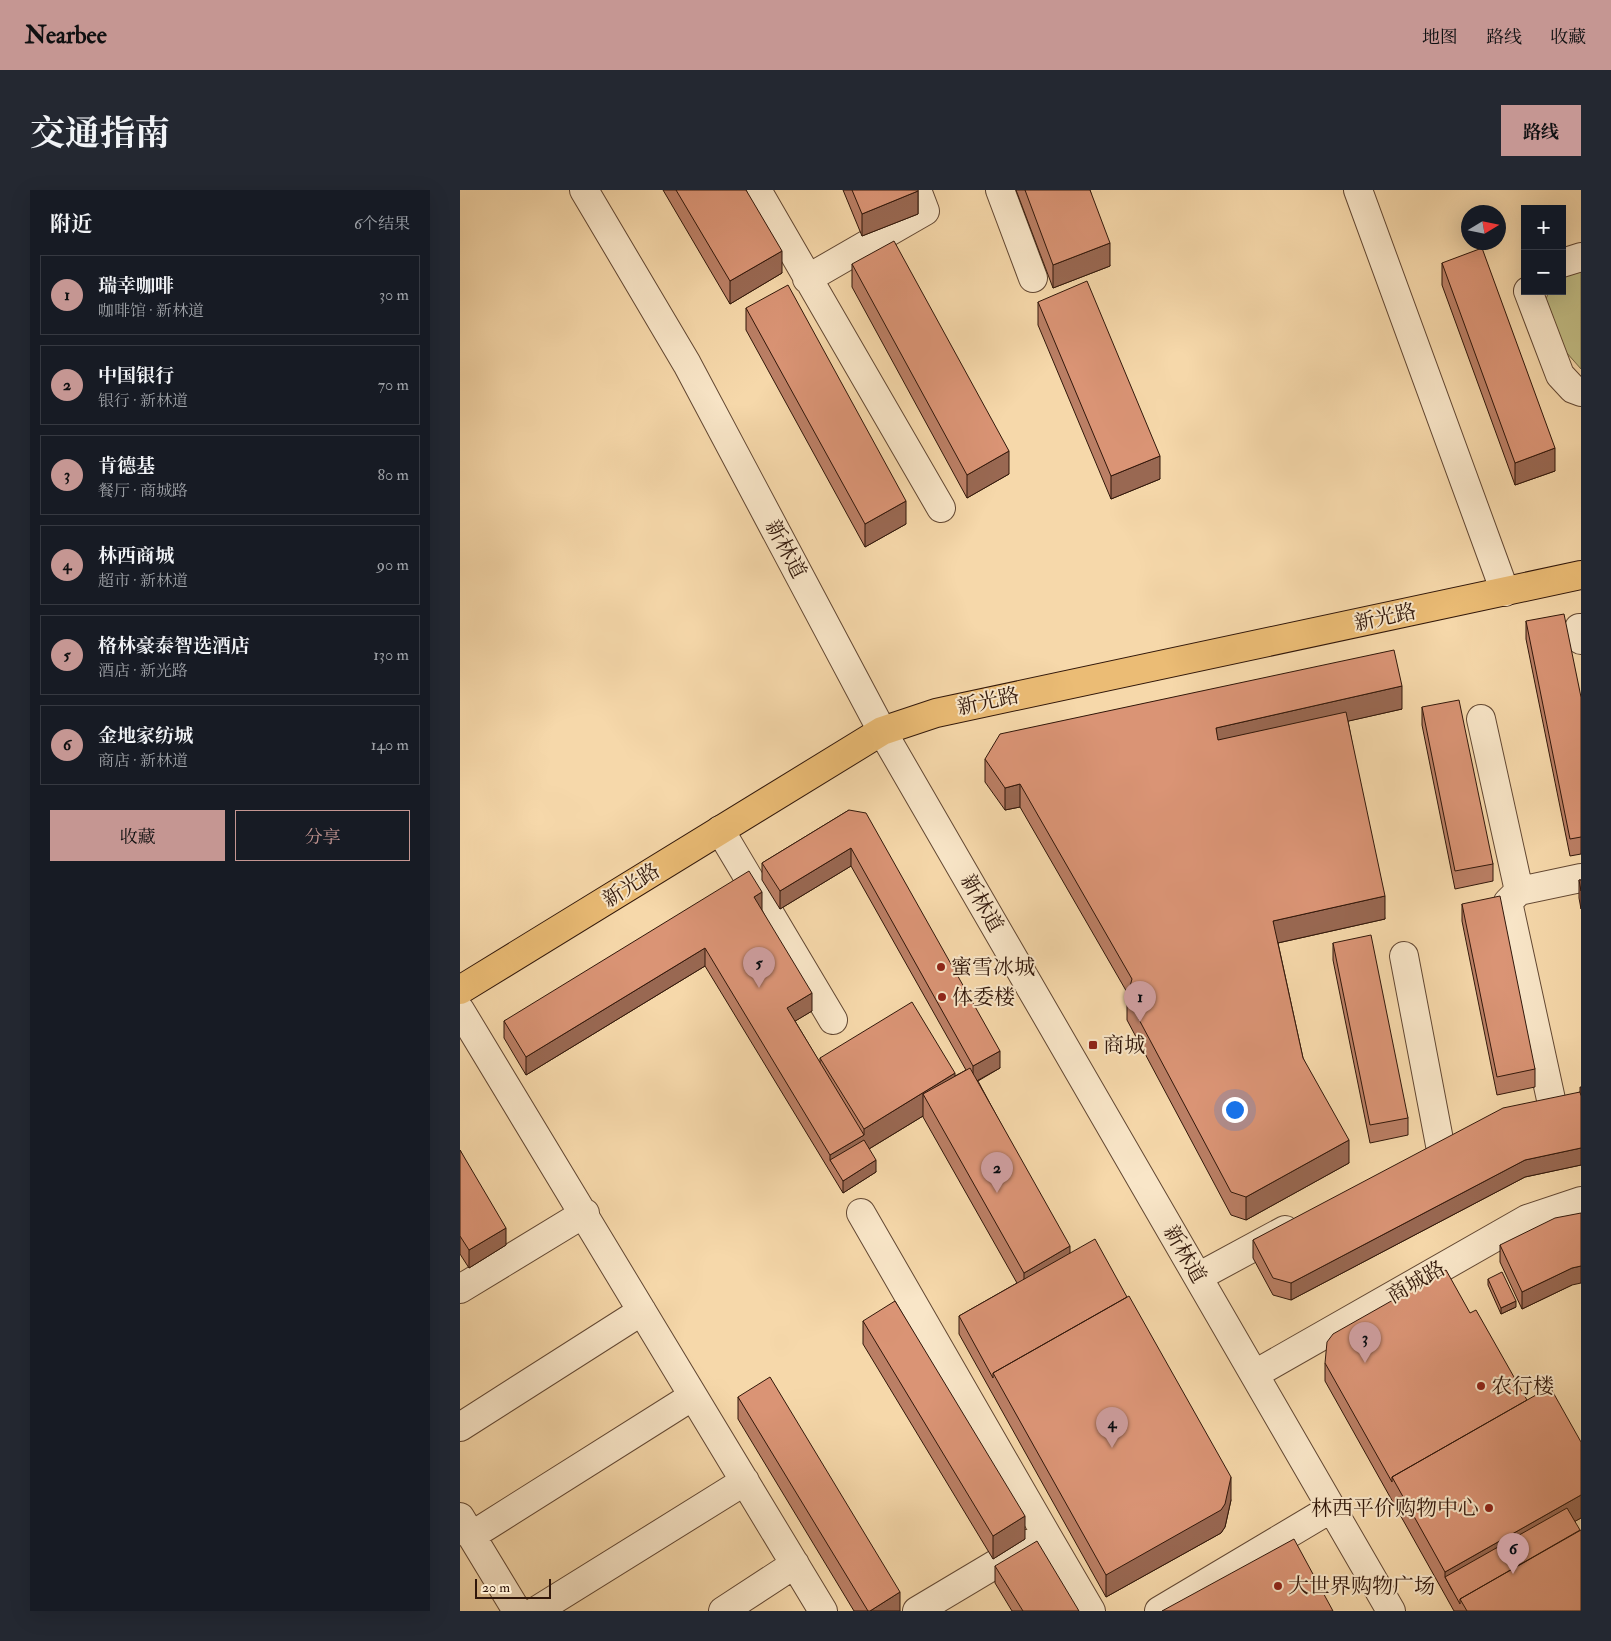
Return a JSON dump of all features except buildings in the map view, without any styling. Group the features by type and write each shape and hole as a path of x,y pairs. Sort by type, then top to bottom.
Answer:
{"main road":[{"name":"新光路","path":"460,990 882,731 936,712 1581,576"}],"street":[{"name":"新林道","path":"584,190 687,364 882,731 1391,1611"},
{"path":"757,190 941,508"},
{"path":"808,280 925,211 917,190"},
{"path":"1000,190 1033,278"},
{"path":"1358,190 1506,592"},
{"path":"1566,262 1581,257"},
{"path":"1530,295 1560,375 1573,389 1581,392"},
{"path":"1482,718 1519,891"},
{"path":"720,830 833,1020"},
{"path":"1525,1110 1563,1102 1508,902 1519,891 1581,878"},
{"path":"1404,956 1440,1145"},
{"path":"460,1010 585,1213 823,1611"},
{"path":"1414,1159 1465,1132"},
{"name":"商城路","path":"1255,1374 1527,1219 1581,1201"},
{"path":"460,1289 585,1213"},
{"path":"861,1213 1091,1611"},
{"path":"1198,1277 1311,1216"},
{"path":"460,1427 642,1311"},
{"path":"693,1396 466,1526 516,1609 745,1481"},
{"path":"1159,1611 1332,1508"},
{"path":"916,1611 1046,1534"},
{"path":"723,1611 795,1564"}],"shaded area":[{"path":"1581,268 1581,369 1566,352 1546,299 1548,295 1566,295 1566,274"}],"place":[{"name":"蜜雪冰城","path":"941,967"},
{"name":"格林豪泰智选酒店","path":"759,988"},
{"name":"体委楼","path":"942,997"},
{"name":"瑞幸咖啡","path":"1140,1022"},
{"name":"商城","path":"1093,1045"},
{"name":"中国银行","path":"997,1193"},
{"name":"肯德基","path":"1365,1363"},
{"name":"农行楼","path":"1481,1386"},
{"name":"林西商城","path":"1112,1448"},
{"name":"林西平价购物中心","path":"1489,1508"},
{"name":"金地家纺城","path":"1513,1574"},
{"name":"大世界购物广场","path":"1278,1586"}]}
